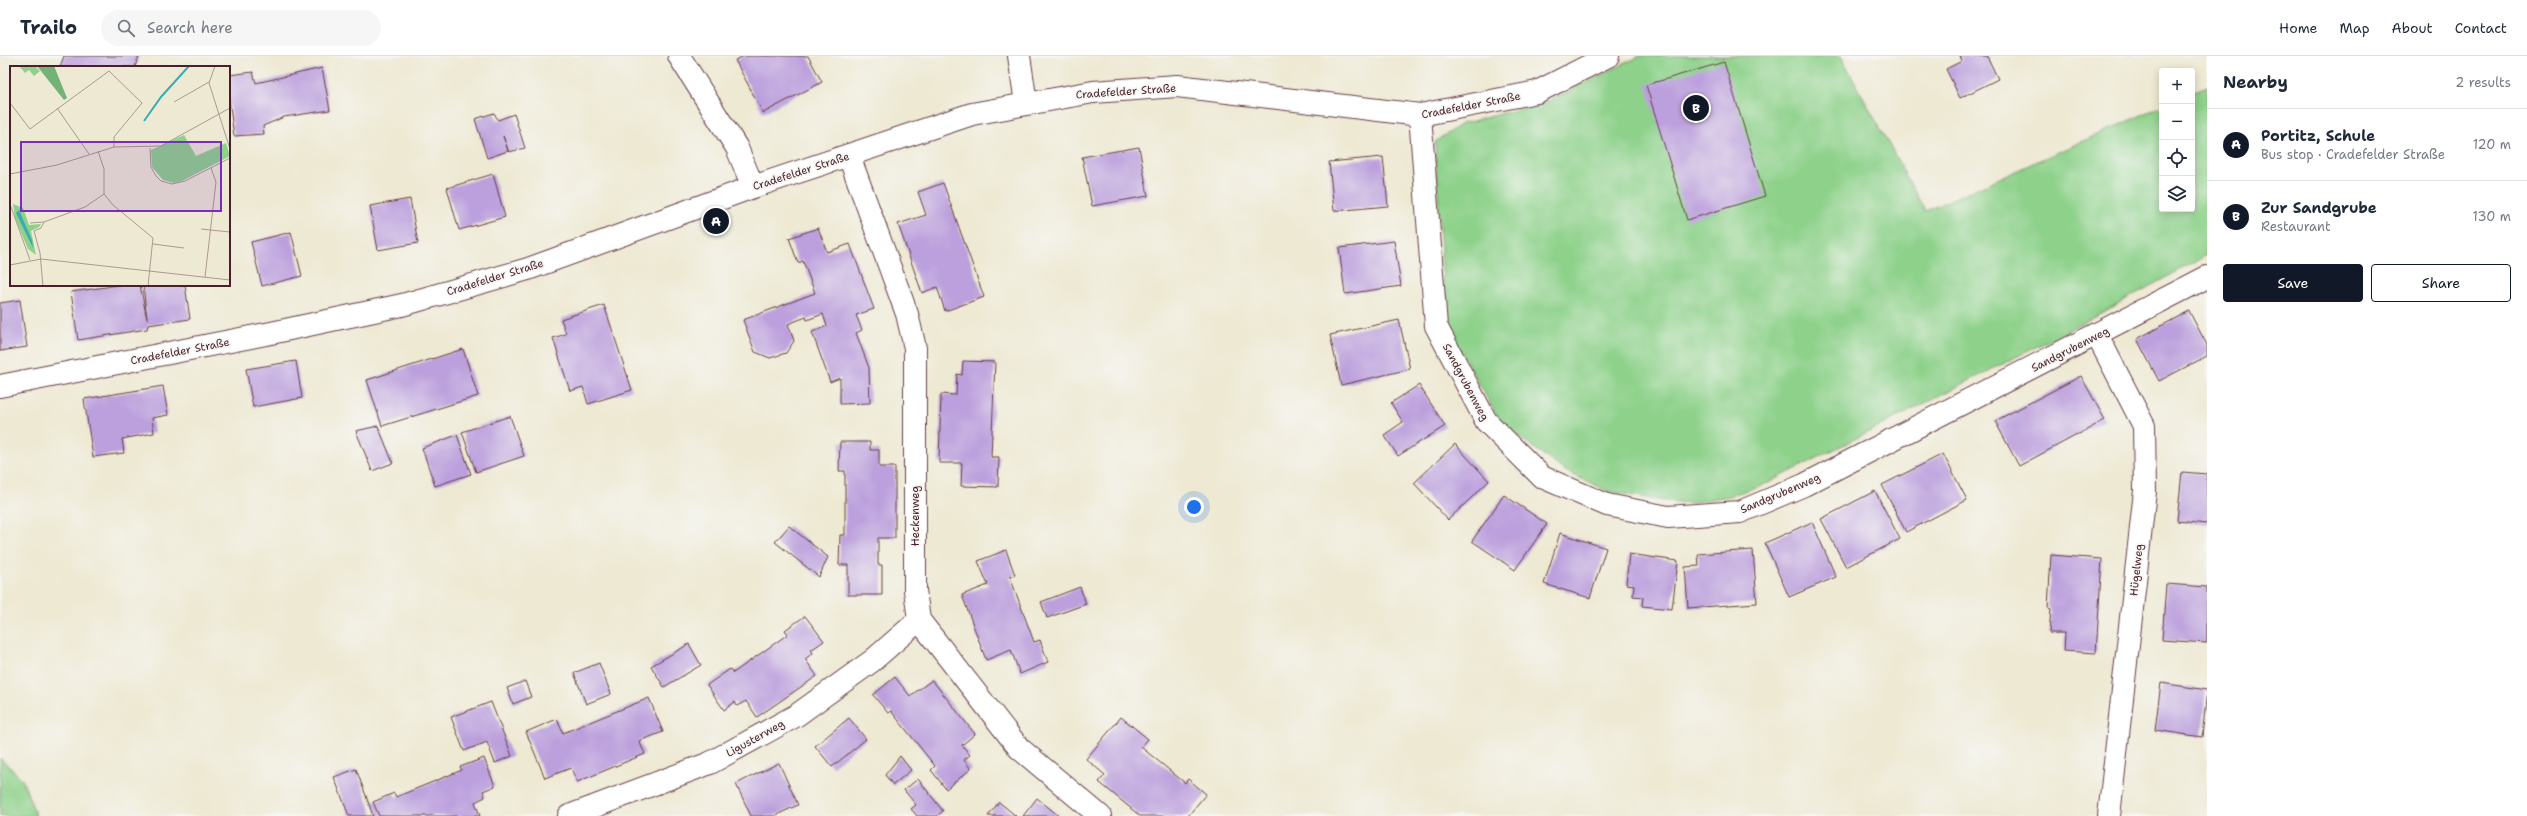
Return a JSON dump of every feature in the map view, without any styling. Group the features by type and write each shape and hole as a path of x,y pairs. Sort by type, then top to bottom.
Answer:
{"street":[{"path":"679,56 737,148 753,187"},
{"path":"1019,56 1026,103"},
{"name":"Cradefelder Straße","path":"0,386 239,340 402,305 528,269 753,187 972,114 1092,92 1177,86 1420,115 1537,92 1608,56"},
{"name":"Sandgrubenweg","path":"1420,115 1436,326 1486,421 1542,477 1608,505 1668,517 1740,512 1804,485 2207,277"},
{"name":"Heckenweg","path":"849,156 907,314 915,348 916,590 919,620"},
{"name":"Hügelweg","path":"2097,335 2144,426 2145,491 2110,816"},
{"path":"919,620 1019,748 1100,816"},
{"name":"Ligusterweg","path":"569,816 710,763 783,722 872,661 919,620"}],"green space":[{"path":"1640,56 1841,56 1925,211 2159,107 2159,212 2195,212 2195,91 2207,86 2207,255 2075,327 1768,483 1729,496 1689,503 1657,500 1608,491 1565,471 1501,423 1448,328 1443,286 1435,142 1461,124 1547,102"},
{"path":"0,758 22,779 36,816 0,816"}],"building":[{"path":"64,56 139,56 135,66 60,66"},
{"path":"744,56 808,56 822,82 763,113 735,60"},
{"path":"1960,56 1987,56 1998,79 1960,98 1946,69 1962,61"},
{"path":"1724,62 1765,196 1687,220 1646,85"},
{"path":"322,68 330,110 284,117 263,126 264,134 234,136 230,107 230,75 253,72 256,83"},
{"path":"494,113 498,120 514,114 525,148 509,152 503,136 508,151 487,158 475,119"},
{"path":"1139,147 1148,196 1092,206 1082,157"},
{"path":"1383,157 1388,206 1334,211 1329,162"},
{"path":"493,174 505,217 459,230 447,188"},
{"path":"943,183 984,297 945,311 937,287 922,293 898,224 926,215 918,192"},
{"path":"410,199 418,243 378,250 370,206"},
{"path":"818,228 827,252 850,244 874,309 856,315 862,330 856,333 869,368 870,403 840,404 840,378 830,382 812,332 827,326 823,314 807,320 806,317 788,324 794,341 786,353 770,358 755,352 743,320 815,293 803,261 798,263 789,238"},
{"path":"291,232 302,276 262,286 251,242"},
{"path":"1394,241 1401,286 1345,294 1339,248"},
{"path":"113,286 140,286 147,319 143,286 185,286 190,319 148,325 147,329 78,340 71,292"},
{"path":"20,300 27,347 0,351 0,303"},
{"path":"604,305 632,390 588,404 583,387 570,391 553,338 566,334 561,319"},
{"path":"2189,311 2207,345 2207,356 2159,381 2137,339"},
{"path":"1399,320 1410,369 1341,385 1330,335"},
{"path":"463,349 478,396 382,426 367,380"},
{"path":"296,361 302,398 253,407 246,369"},
{"path":"963,361 995,362 991,457 999,457 998,487 961,486 962,463 939,463 941,394 956,395 957,374 962,375"},
{"path":"2081,376 2105,420 2019,466 1995,421"},
{"path":"1419,385 1445,426 1398,456 1384,435 1403,422 1391,403"},
{"path":"163,386 168,415 152,418 154,433 122,439 124,453 93,457 84,399"},
{"path":"510,416 524,456 476,472 462,432"},
{"path":"378,426 393,463 372,471 356,431"},
{"path":"457,435 471,474 435,486 422,448"},
{"path":"840,442 870,442 870,450 879,450 879,467 895,467 895,538 878,538 878,565 882,565 882,595 848,595 848,565 839,565 840,535 845,535 845,471 839,471"},
{"path":"1455,444 1489,481 1448,520 1414,483"},
{"path":"1943,454 1967,500 1906,532 1882,485"},
{"path":"2182,472 2207,474 2207,524 2177,521"},
{"path":"1875,491 1900,539 1846,567 1821,519"},
{"path":"1504,495 1547,524 1515,570 1472,541"},
{"path":"1812,522 1836,577 1789,597 1765,543"},
{"path":"789,526 828,557 819,577 775,542"},
{"path":"1560,533 1606,548 1590,598 1544,584"},
{"path":"1006,550 1015,575 1010,577 1034,642 1040,640 1048,662 1020,674 1011,650 986,660 962,595 988,585 978,561"},
{"path":"1753,550 1757,603 1688,608 1685,567 1699,566 1698,554"},
{"path":"1629,554 1678,561 1672,609 1642,606 1643,597 1633,596 1634,585 1626,584"},
{"path":"2051,555 2102,559 2096,653 2064,651 2065,633 2049,633 2051,609 2048,608"},
{"path":"2166,584 2207,587 2207,643 2162,640"},
{"path":"1080,587 1086,604 1047,618 1041,602"},
{"path":"805,616 824,641 811,650 813,653 805,659 817,676 757,717 746,701 737,706 735,702 724,710 707,685 730,669 733,673 788,634 785,630"},
{"path":"689,644 701,665 664,687 651,666"},
{"path":"599,663 611,694 586,704 574,673"},
{"path":"895,677 910,696 932,680 975,734 962,745 970,755 964,760 971,769 946,789 931,770 935,766 891,711 888,713 873,695"},
{"path":"525,681 531,697 513,704 507,688"},
{"path":"2161,683 2207,690 2202,737 2155,730"},
{"path":"649,698 663,732 639,741 645,754 577,782 571,768 545,778 526,732 557,719 563,733"},
{"path":"491,702 512,756 495,763 487,742 464,751 451,717"},
{"path":"1121,717 1148,739 1141,747 1185,783 1188,779 1206,794 1188,816 1140,816 1099,782 1105,775 1086,759"},
{"path":"849,718 866,739 832,767 815,746"},
{"path":"900,756 911,770 893,785 885,775"},
{"path":"484,758 495,786 483,791 485,797 475,802 480,816 379,816 373,802 394,793 396,797 462,770 460,767"},
{"path":"779,763 798,805 774,816 751,816 736,784"},
{"path":"356,769 373,816 349,816 334,777"},
{"path":"918,779 943,811 937,816 917,816 911,809 916,805 904,790"},
{"path":"1037,798 1059,816 1023,816"},
{"path":"999,802 1016,816 988,816"}],"place":[{"name":"Zur Sandgrube","path":"1696,108"},
{"name":"Portitz, Schule","path":"716,221"}]}
